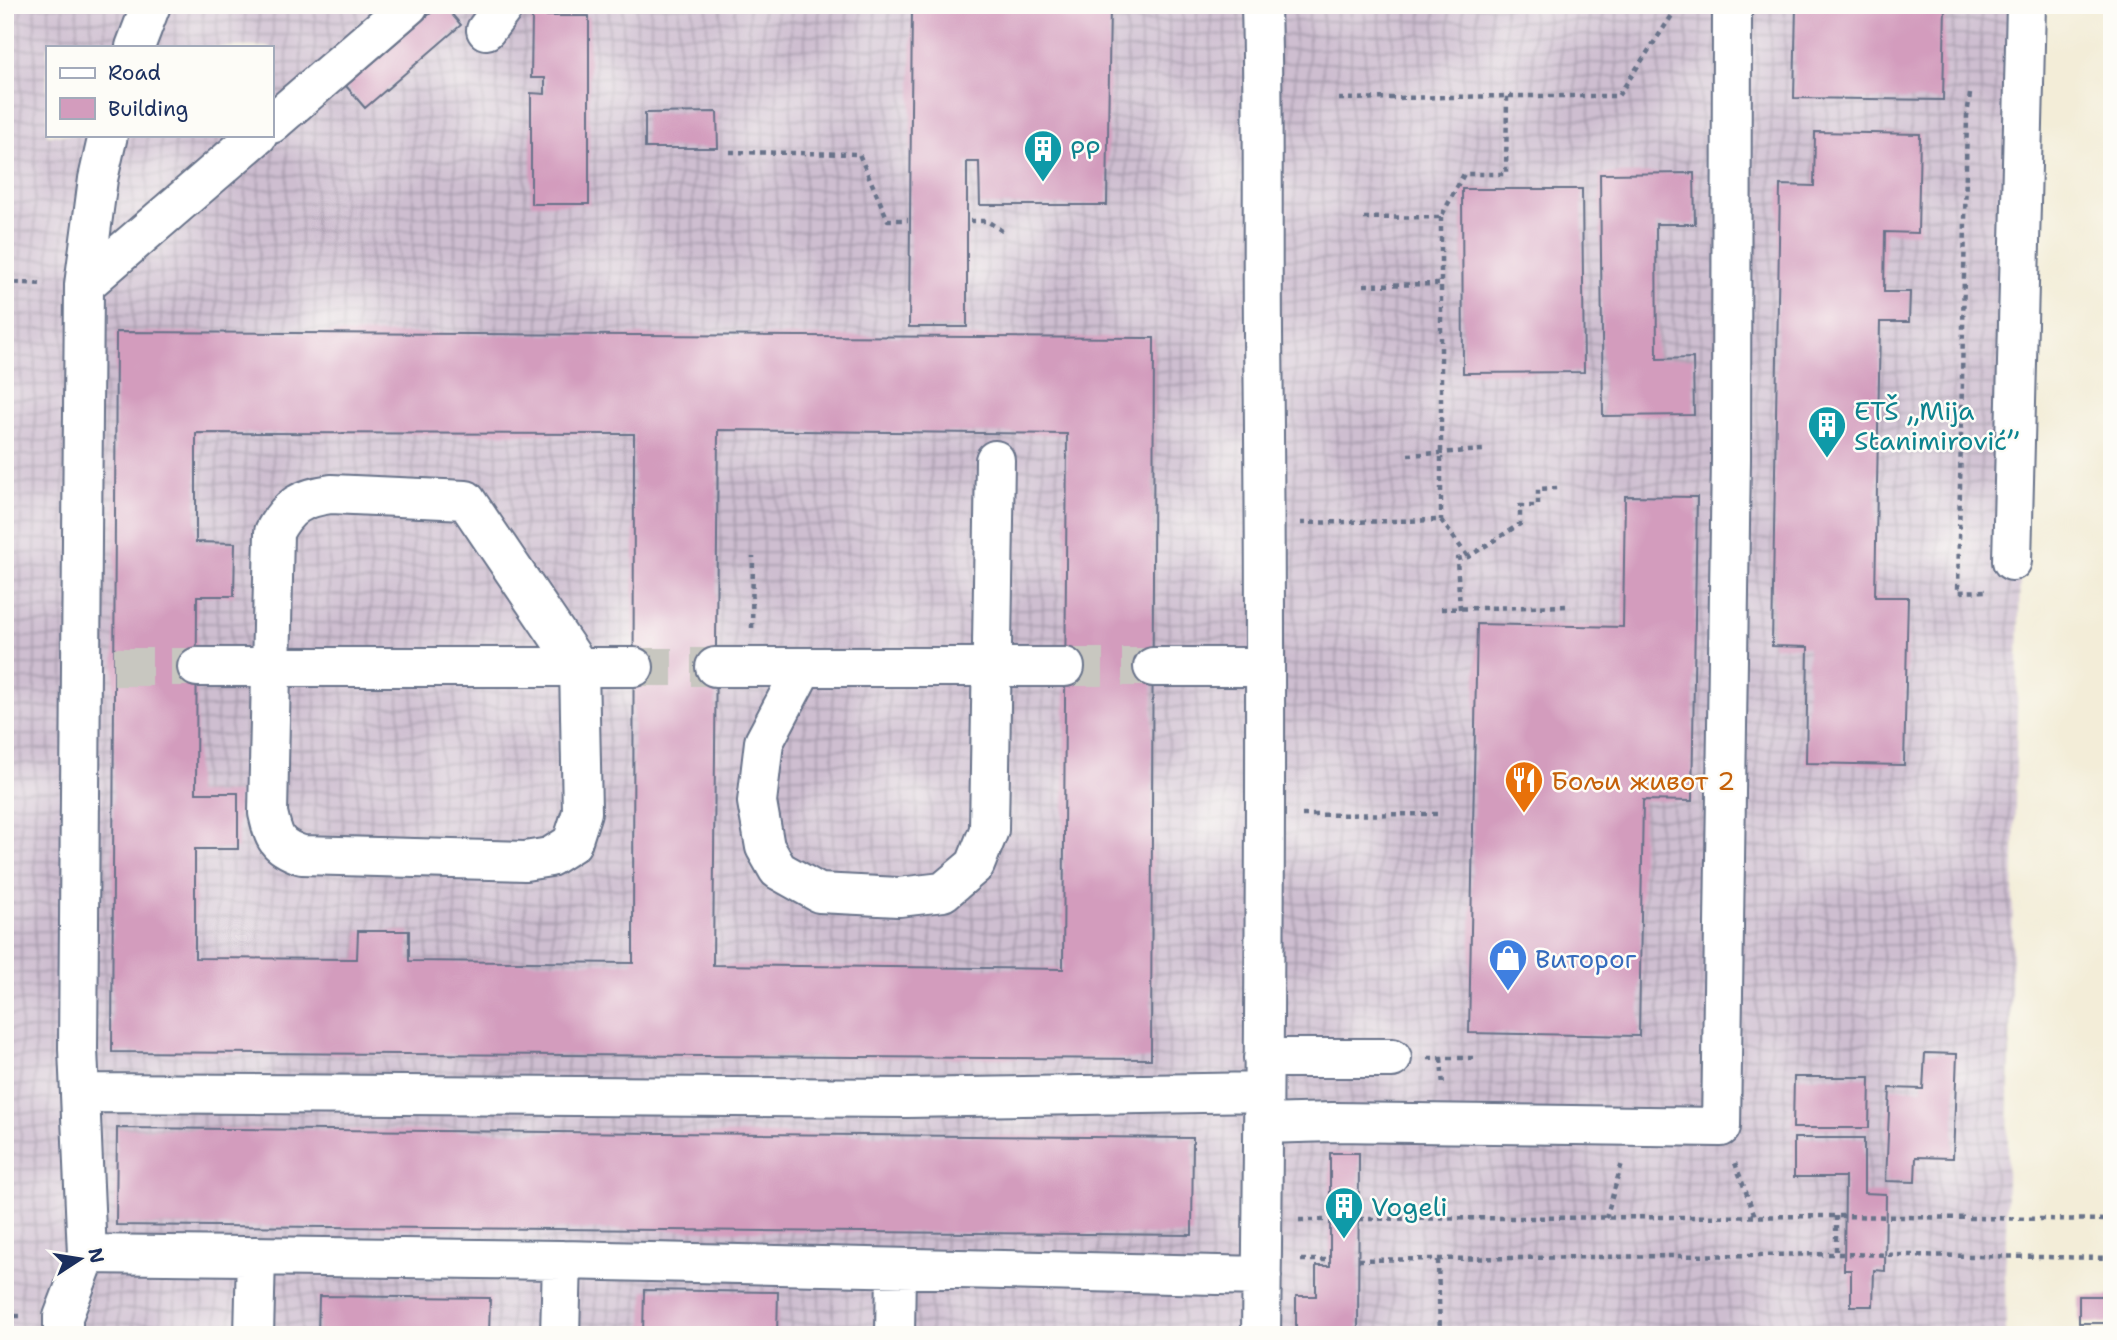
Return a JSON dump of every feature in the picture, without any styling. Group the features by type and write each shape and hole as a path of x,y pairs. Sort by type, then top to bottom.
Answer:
{"lane":[{"path":"135,46 151,5"},
{"path":"273,122 408,5"},
{"path":"1261,5 1264,100 1266,815 1261,1335"},
{"path":"1264,1091 1345,1122 1721,1127 1731,458 1732,5"},
{"path":"2012,561 2026,5"},
{"path":"63,1335 63,1317 87,1254 78,1049 98,667 84,285 98,179 107,136"},
{"path":"84,285 257,136"},
{"path":"803,668 764,742 757,802 765,846 778,870 819,893 898,897 943,891 975,865 989,830 995,460"},
{"path":"331,494 466,500 579,667 582,812 572,842 550,858 524,861 302,855 285,849 272,834 268,813 274,532 283,516 296,504 314,496 331,494"},
{"path":"197,667 634,667"},
{"path":"733,667 1065,667"},
{"path":"1153,667 1265,667"},
{"path":"80,1093 906,1098 1264,1091 1392,1058"},
{"path":"87,1254 562,1260 1262,1276"},
{"path":"254,1335 256,1256"},
{"path":"560,1335 562,1260"},
{"path":"895,1335 896,1268"}],"path":[{"path":"1339,99 1618,96 1679,5"},
{"path":"1970,94 1967,116 1958,592 1990,591 2012,561"},
{"path":"1468,557 1441,520 1441,218 1464,174 1506,174 1507,96"},
{"path":"730,152 859,154 888,220 908,220"},
{"path":"1364,218 1441,218"},
{"path":"970,221 988,221 1004,232"},
{"path":"1364,285 1442,284"},
{"path":"1408,455 1483,450"},
{"path":"1460,609 1457,559 1468,557 1520,524 1520,506 1538,506 1538,489 1558,488"},
{"path":"1265,524 1441,520"},
{"path":"733,667 753,557"},
{"path":"1441,609 1571,606"},
{"path":"1266,815 1438,814"},
{"path":"1606,1218 1633,1125"},
{"path":"1721,1127 1755,1216"},
{"path":"1359,1219 1836,1216 2112,1220"},
{"path":"1836,1216 1836,1254"},
{"path":"1358,1261 1836,1254 2112,1258"},
{"path":"1438,1259 1440,1335"}],"shaded area":[{"path":"5,5 2032,5 2005,1276 2006,1335 5,1335"}],"building":[{"path":"440,5 444,5 461,25 365,108 346,86"},
{"name":"PP","path":"912,5 1110,5 1107,205 980,205 979,162 967,162 967,327 909,327"},
{"path":"1796,5 1945,5 1943,100 1794,98"},
{"path":"532,16 589,16 589,204 531,204 531,93 545,94 545,78 531,78"},
{"path":"717,112 718,148 645,148 645,113"},
{"name":"ETŠ „Mija Stanimirović”","path":"1815,132 1920,134 1918,233 1885,232 1884,292 1910,292 1909,322 1880,322 1875,597 1908,597 1904,765 1806,763 1808,647 1772,646 1780,185 1814,186"},
{"path":"1694,173 1695,224 1656,224 1657,359 1693,358 1694,415 1603,416 1600,174"},
{"path":"1462,189 1582,189 1584,372 1463,373"},
{"path":"116,332 1154,338 1151,1059 112,1052","holes":["718,430 1067,434 1063,969 713,965","196,433 634,434 633,963 409,961 409,931 358,931 357,959 195,958 195,849 238,849 238,793 196,793 197,596 234,596 235,543 196,542"]},
{"path":"1625,496 1697,497 1692,801 1643,800 1639,1036 1469,1033 1477,624 1623,627"},
{"path":"1925,1053 1957,1054 1953,1158 1916,1157 1915,1182 1886,1181 1890,1088 1923,1089"},
{"path":"1794,1077 1870,1077 1869,1128 1793,1128"},
{"path":"117,1128 1193,1138 1192,1235 116,1225"},
{"path":"1794,1138 1864,1138 1864,1193 1886,1194 1885,1271 1874,1270 1873,1306 1851,1306 1851,1270 1844,1270 1845,1177 1794,1177"},
{"name":"Vogeli","path":"1330,1153 1359,1153 1358,1335 1296,1335 1296,1296 1316,1296 1316,1266 1330,1266"},
{"path":"644,1290 778,1292 777,1335 643,1335"},
{"path":"319,1296 490,1298 489,1335 318,1335"},
{"path":"2079,1296 2112,1296 2112,1323 2079,1323"}],"tunnel":[{"path":"114,667 197,667"},
{"path":"634,667 715,667"},
{"path":"1065,667 1153,667"}],"place":[{"name":"PP","path":"1043,183"},
{"name":"ETŠ „Mija Stanimirović”","path":"1827,459"},
{"name":"Бољи живот 2","path":"1524,814"},
{"name":"Виторог","path":"1508,992"},
{"name":"Vogeli","path":"1344,1240"}]}
